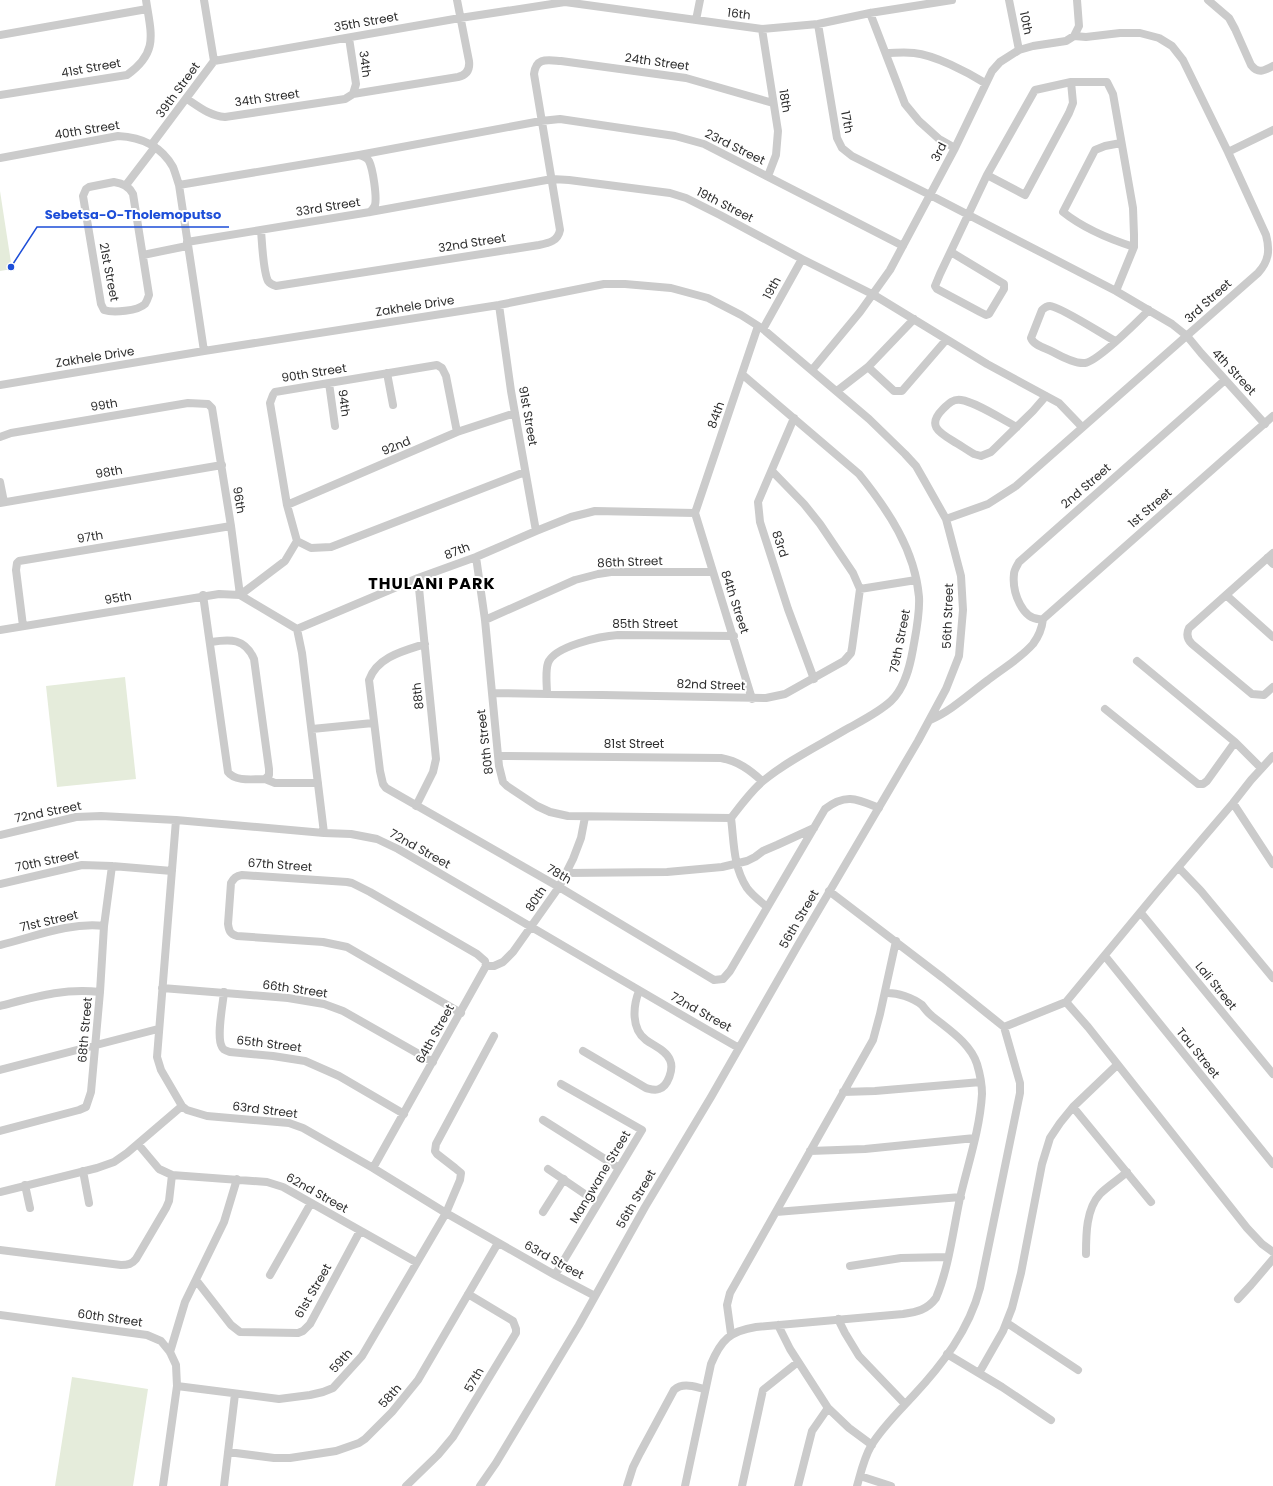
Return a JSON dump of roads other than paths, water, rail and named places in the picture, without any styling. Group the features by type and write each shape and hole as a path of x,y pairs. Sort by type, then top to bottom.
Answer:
{"street":[{"name":"41st Street","path":"0,94 127,75 137,68 146,56 150,46 151,33 146,0"},
{"name":"39th Street","path":"126,185 214,61 204,0"},
{"path":"457,0 460,18"},
{"path":"521,0 522,9"},
{"path":"696,20 700,0"},
{"name":"16th","path":"522,9 565,2 762,29 818,24 870,13 952,0"},
{"name":"10th","path":"1009,0 1019,50"},
{"path":"1074,36 1079,26 1077,0"},
{"path":"1208,0 1229,18 1254,70 1261,71 1273,66"},
{"path":"0,35 147,9"},
{"name":"35th Street","path":"214,61 460,18 522,9"},
{"path":"870,13 901,96 908,110 939,139 955,148"},
{"name":"34th Street","path":"187,99 216,116 225,117 345,99 353,94 458,77 466,74 470,65 460,18"},
{"name":"17th","path":"818,24 837,138 842,148 852,156 1116,291"},
{"name":"18th","path":"762,29 778,132 776,155 768,176"},
{"name":"3rd","path":"812,370 874,295 890,270 955,148 985,83 992,71 1000,62 1019,50 1066,41 1074,36 1086,37 1120,33 1140,33"},
{"name":"3rd Street","path":"946,519 988,504 1008,492 1264,267 1269,248 1266,235 1228,152 1183,60 1172,46 1159,38 1140,33"},
{"name":"34th","path":"349,38 356,84 353,94"},
{"path":"886,53 916,53 964,71 985,83"},
{"name":"24th Street","path":"536,65 547,60 561,61 686,78 773,103"},
{"name":"32nd Street","path":"261,230 266,274 271,285 276,286 539,245 555,239 559,235 560,230 534,74 536,65"},
{"path":"987,175 1025,195 1069,113 1073,103 1072,82"},
{"path":"951,252 1004,284 1004,289 989,314 980,312 936,288 935,284 987,175 1035,90 1072,82 1107,82 1113,94 1133,208 1134,247 1116,291"},
{"name":"23rd Street","path":"359,155 541,121 560,119 691,139 728,155 903,246"},
{"path":"1228,152 1273,130"},
{"name":"40th Street","path":"0,158 118,136 135,137 153,146 172,166 179,185 204,351"},
{"path":"1121,143 1105,146 1095,150 1063,212 1101,234 1118,242 1134,247"},
{"path":"179,185 359,155"},
{"name":"33rd Street","path":"143,255 187,244 370,212 374,208 376,198 371,166 369,160 359,155"},
{"name":"19th Street","path":"370,212 552,179 664,192 686,198 874,295 946,340 1059,403 1082,427"},
{"name":"21st Street","path":"114,182 126,185 130,188 133,194 143,255 149,295 146,303 140,308 111,312 104,310 100,299 84,196 86,189 93,185 114,182"},
{"name":"19th","path":"761,328 802,259"},
{"name":"Zakhele Drive","path":"0,385 499,304 604,284 625,284 671,288 708,298 742,315 761,328 812,370"},
{"name":"4th Street","path":"1116,291 1172,324 1187,336 1265,424"},
{"name":"91st Street","path":"499,304 515,413 536,531"},
{"path":"1115,341 1062,310 1051,306 1042,310 1031,338 1032,341 1037,344 1074,362 1089,362 1097,357 1115,341 1149,310"},
{"path":"837,391 868,366 914,320"},
{"name":"84th","path":"695,513 761,328"},
{"path":"868,366 894,391 902,391 946,340"},
{"name":"90th Street","path":"297,541 287,505 270,403 275,392 432,365 440,366 446,376 458,432"},
{"name":"56th Street","path":"480,1486 496,1463 595,1296 645,1207 930,720 946,690 959,656 963,596 961,576 946,519 916,466 889,437 812,370"},
{"path":"387,373 393,405"},
{"name":"79th Street","path":"732,818 762,782 787,764 882,709 897,695 904,681 911,660 918,616 919,599 910,555 903,538 868,485 859,474 743,375"},
{"name":"2nd Street","path":"1043,619 1030,616 1022,608 1019,602 1013,576 1019,562 1225,380"},
{"name":"94th","path":"329,383 335,426"},
{"path":"1016,427 983,409 962,400 950,402 937,415 935,420 938,431 974,454 981,456 991,452 1016,427 1046,396"},
{"name":"99th","path":"0,437 12,433 188,403 204,403 208,404 212,408"},
{"name":"96th","path":"212,408 222,465 240,595"},
{"name":"92nd","path":"287,505 458,432 515,413"},
{"name":"1st Street","path":"1043,619 1273,416"},
{"name":"83rd","path":"794,418 758,502 760,522 788,609 814,679"},
{"name":"98th","path":"2,502 222,465"},
{"path":"772,471 804,504 820,524 853,572 860,589 916,580"},
{"path":"324,833 302,652 297,629 240,595 285,561 297,541 310,548 331,547 525,472"},
{"path":"0,482 2,502"},
{"name":"87th","path":"297,629 418,578 476,557 571,517 596,511 695,513"},
{"name":"84th Street","path":"695,513 752,698"},
{"name":"97th","path":"23,626 16,570 17,563 19,561 231,526"},
{"name":"80th Street","path":"476,557 485,620 498,756 503,782 537,806 550,812 568,816 732,818"},
{"path":"1271,558 1189,628 1187,633 1188,639 1192,644 1252,694 1264,695 1273,687"},
{"name":"86th Street","path":"485,620 575,580 598,574 612,572 713,572"},
{"name":"88th","path":"416,806 433,772 436,759 418,578"},
{"name":"82nd Street","path":"492,693 752,698 766,698 785,694 844,661 851,653 860,589"},
{"path":"203,595 211,642 228,772 236,778 265,779 275,783 318,782"},
{"name":"95th","path":"0,630 203,595 240,595"},
{"path":"1226,595 1273,637"},
{"path":"930,720 951,708 1016,660 1033,644 1039,635 1042,629 1043,619"},
{"name":"85th Street","path":"548,694 547,669 551,658 562,650 585,641 618,635 734,636"},
{"path":"211,642 227,640 242,643 252,653 269,769 269,775 265,779"},
{"name":"78th","path":"425,644 396,654 379,663 369,680 373,723 383,784 390,791 558,887 714,980 723,979 730,971 825,809 839,800 850,798 860,800 879,808"},
{"path":"1136,661 1235,742 1261,768"},
{"path":"1105,709 1198,784 1203,784 1207,781 1235,742"},
{"path":"312,729 373,723"},
{"name":"81st Street","path":"498,756 721,758 730,759 742,765 762,782"},
{"path":"1004,1027 1066,1002 1261,768 1273,756"},
{"path":"1233,803 1273,864"},
{"name":"72nd Street","path":"0,834 86,816 102,816 176,820 351,834 377,839 532,927 638,991 739,1048"},
{"name":"80th","path":"532,927 558,887 573,859 581,838 585,817"},
{"path":"732,818 736,864 740,876 752,894 767,907"},
{"path":"0,1192 114,1162 138,1144 182,1106 161,1070 157,1057 158,1029 176,820"},
{"path":"566,873 667,872 706,869 736,864 751,859 763,851 814,828"},
{"name":"70th Street","path":"0,884 75,866 87,865 172,870"},
{"name":"68th Street","path":"0,1131 86,1107 91,1092 96,1045 104,926 112,866"},
{"path":"1179,868 1201,891 1273,978"},
{"name":"67th Street","path":"461,1013 347,947 323,942 237,936 232,934 228,929 228,924 231,883 233,879 238,875 242,875 352,883 477,954 485,961 486,966"},
{"path":"829,892 896,941 1004,1027 1019,1080 1020,1093 976,1302 970,1318 931,1376 905,1404 872,1445 857,1486"},
{"name":"Lali Street","path":"1141,913 1273,1074"},
{"name":"71st Street","path":"0,945 81,925 104,926"},
{"path":"486,966 494,966 503,962 518,946 532,927"},
{"path":"731,1334 727,1305 730,1293 873,1040 896,941"},
{"name":"Tau Street","path":"1105,956 1273,1164"},
{"name":"64th Street","path":"373,1168 486,966"},
{"name":"66th Street","path":"162,988 306,1000 324,1004 336,1008 433,1062"},
{"path":"0,1006 50,993 81,990 100,992"},
{"path":"583,1051 646,1088 656,1090 665,1085 671,1073 671,1062 667,1054 644,1039 640,1034 634,1011 638,991"},
{"name":"65th Street","path":"224,992 220,1034 220,1042 224,1050 305,1061 339,1076 404,1114"},
{"path":"685,1486 711,1364 714,1355 720,1346 731,1334 747,1329 778,1325 903,1314 920,1311 932,1304 936,1298 948,1257 981,1105 981,1082 973,1054 962,1041 921,1005 903,996 885,993"},
{"path":"1066,1002 1088,1027 1247,1228 1262,1244 1273,1252"},
{"path":"0,1070 158,1029"},
{"name":"59th","path":"177,1386 235,1394 286,1398 324,1392 333,1388 362,1356 446,1213 460,1180 461,1173 435,1151 436,1144 494,1036"},
{"path":"979,1373 1007,1323 1017,1292 1038,1183 1047,1148 1054,1131 1073,1107 1117,1065"},
{"path":"843,1092 875,1091 981,1082"},
{"name":"Mangwane Street","path":"555,1275 642,1130 561,1084"},
{"name":"63rd Street","path":"182,1106 193,1112 208,1116 278,1122 296,1125 303,1128 373,1168 446,1213 595,1296"},
{"path":"1073,1107 1151,1202"},
{"path":"543,1120 619,1168"},
{"path":"810,1151 865,1150 974,1138"},
{"path":"0,1250 121,1265 129,1265 133,1263 166,1208 169,1201 172,1175 160,1169 138,1144"},
{"path":"548,1169 598,1203"},
{"path":"83,1171 89,1203"},
{"path":"1086,1254 1088,1225 1096,1200 1100,1194 1127,1172"},
{"name":"62nd Street","path":"172,1175 274,1183 416,1262"},
{"path":"170,1352 180,1315 224,1222 237,1179"},
{"path":"543,1212 564,1179"},
{"path":"25,1185 30,1208"},
{"path":"776,1212 961,1197"},
{"path":"270,1275 311,1203"},
{"name":"61st Street","path":"196,1280 231,1325 240,1332 298,1333 303,1331 310,1324 360,1231"},
{"name":"58th","path":"228,1452 274,1458 290,1458 336,1451 359,1443 373,1432 414,1387 498,1242"},
{"path":"850,1266 908,1258 948,1257"},
{"path":"1238,1299 1251,1286 1273,1259"},
{"name":"57th","path":"406,1486 454,1437 516,1333 513,1321 468,1294"},
{"name":"60th Street","path":"0,1315 147,1335 161,1341 170,1352 176,1365 177,1386 163,1486"},
{"path":"838,1319 859,1356 905,1404"},
{"path":"1007,1323 1078,1370"},
{"path":"778,1325 798,1362 828,1408 849,1428 872,1445"},
{"path":"947,1354 1051,1420"},
{"path":"742,1486 763,1390 798,1362"},
{"path":"628,1486 631,1472 640,1453 674,1390 684,1385 705,1389"},
{"path":"224,1486 235,1394"},
{"path":"798,1486 812,1431 828,1408"},
{"path":"860,1476 891,1486"}],"place":[{"name":"Sebetsa-O-Tholemoputso","path":"11,267"}],"district":[{"name":"THULANI PARK","path":"432,583"}]}
